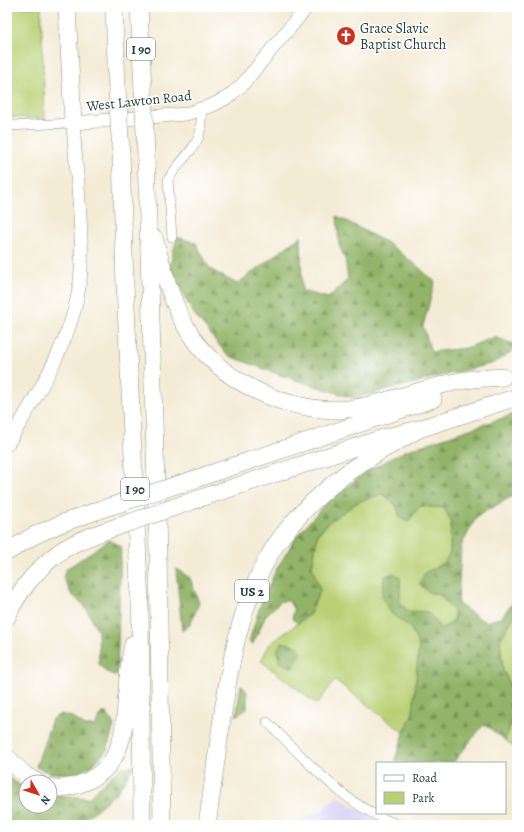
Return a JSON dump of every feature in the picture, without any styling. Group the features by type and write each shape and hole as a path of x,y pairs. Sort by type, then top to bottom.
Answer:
{"highway":[{"path":"67,7 73,123"},
{"name":"I 90","path":"114,7 140,604 142,825"},
{"name":"I 90","path":"139,7 146,154 158,552 162,825"},
{"path":"147,216 170,292 186,328 206,354 225,371 256,391 277,400 305,407 328,410 378,403 460,381 510,375"},
{"path":"7,552 33,536 99,510 510,375"},
{"name":"US 2","path":"7,617 23,589 39,570 57,554 77,542 194,500 383,438 419,429 517,397"},
{"name":"US 2","path":"207,825 228,677 237,636 251,592 269,555 286,532 310,505 334,483 358,465 419,429"},
{"path":"58,788 75,785 96,777 113,758 119,747 125,726 128,676 140,604"},
{"path":"7,757 18,769 25,774"}],"street":[{"name":"West Lawton Road","path":"73,123 186,114 202,110 228,97 242,85 307,7"},
{"path":"172,237 168,180 195,143 200,133 202,110"},
{"path":"7,126 73,123 81,232 81,272 79,289 72,317 61,347 41,387 7,445"},
{"path":"267,722 346,798 364,810 389,822 400,825"}],"shaded area":[{"path":"338,796 348,804 358,809 396,825 291,825 320,811"}],"green space":[{"path":"7,7 41,7 45,119 7,117"},
{"path":"337,216 389,244 435,282 423,326 431,352 466,348 494,337 517,345 517,348 494,363 353,398 280,375 227,355 194,314 169,269 177,237 196,243 210,269 237,284 301,236 302,291 328,298 348,279 345,259 339,245"},
{"path":"517,413 517,496 511,497 477,516 461,546 458,604 485,622 501,618 517,597 517,615 513,618 500,640 503,671 514,692 517,707 505,740 484,724 454,762 402,762 395,760 404,733 413,713 419,645 410,627 392,614 382,596 384,577 393,573 400,577 400,604 408,611 428,612 441,629 454,621 454,611 441,595 430,593 419,584 425,573 444,563 450,553 451,521 444,508 420,506 408,522 400,518 398,509 394,503 382,494 358,502 330,521 318,533 312,567 320,590 310,614 298,623 292,619 294,610 289,601 281,601 266,615 253,644 249,642 260,606 276,570 296,537 325,504 367,471 405,451"},
{"path":"381,494 394,503 398,509 400,518 420,506 444,508 451,521 450,553 444,563 425,573 430,593 440,595 454,611 454,621 441,629 428,612 408,611 400,604 400,577 392,614 410,627 419,645 413,713 404,733 335,680 317,704 261,661 269,645 310,614 320,590 312,567 318,534 330,521 358,502"},
{"path":"109,540 121,546 117,676 106,672 99,664 98,631 84,605 71,594 63,577 66,569"},
{"path":"176,569 190,578 199,603 190,625 182,631"},
{"path":"517,615 517,707 514,692 503,671 500,640 513,618"},
{"path":"282,642 298,646 301,653 293,668 279,662 277,651"},
{"path":"241,685 247,692 247,709 236,716"},
{"path":"517,707 517,749 505,740"},
{"path":"102,713 107,713 114,725 107,750 92,766 74,774 50,773 36,767 52,719 61,714 72,717 85,726 95,726"},
{"path":"134,766 117,792 78,825 15,825 7,822 7,776 18,784 18,814 58,814 58,795 88,798 121,767"}],"place":[{"name":"Grace Slavic Baptist Church","path":"346,36"}]}
